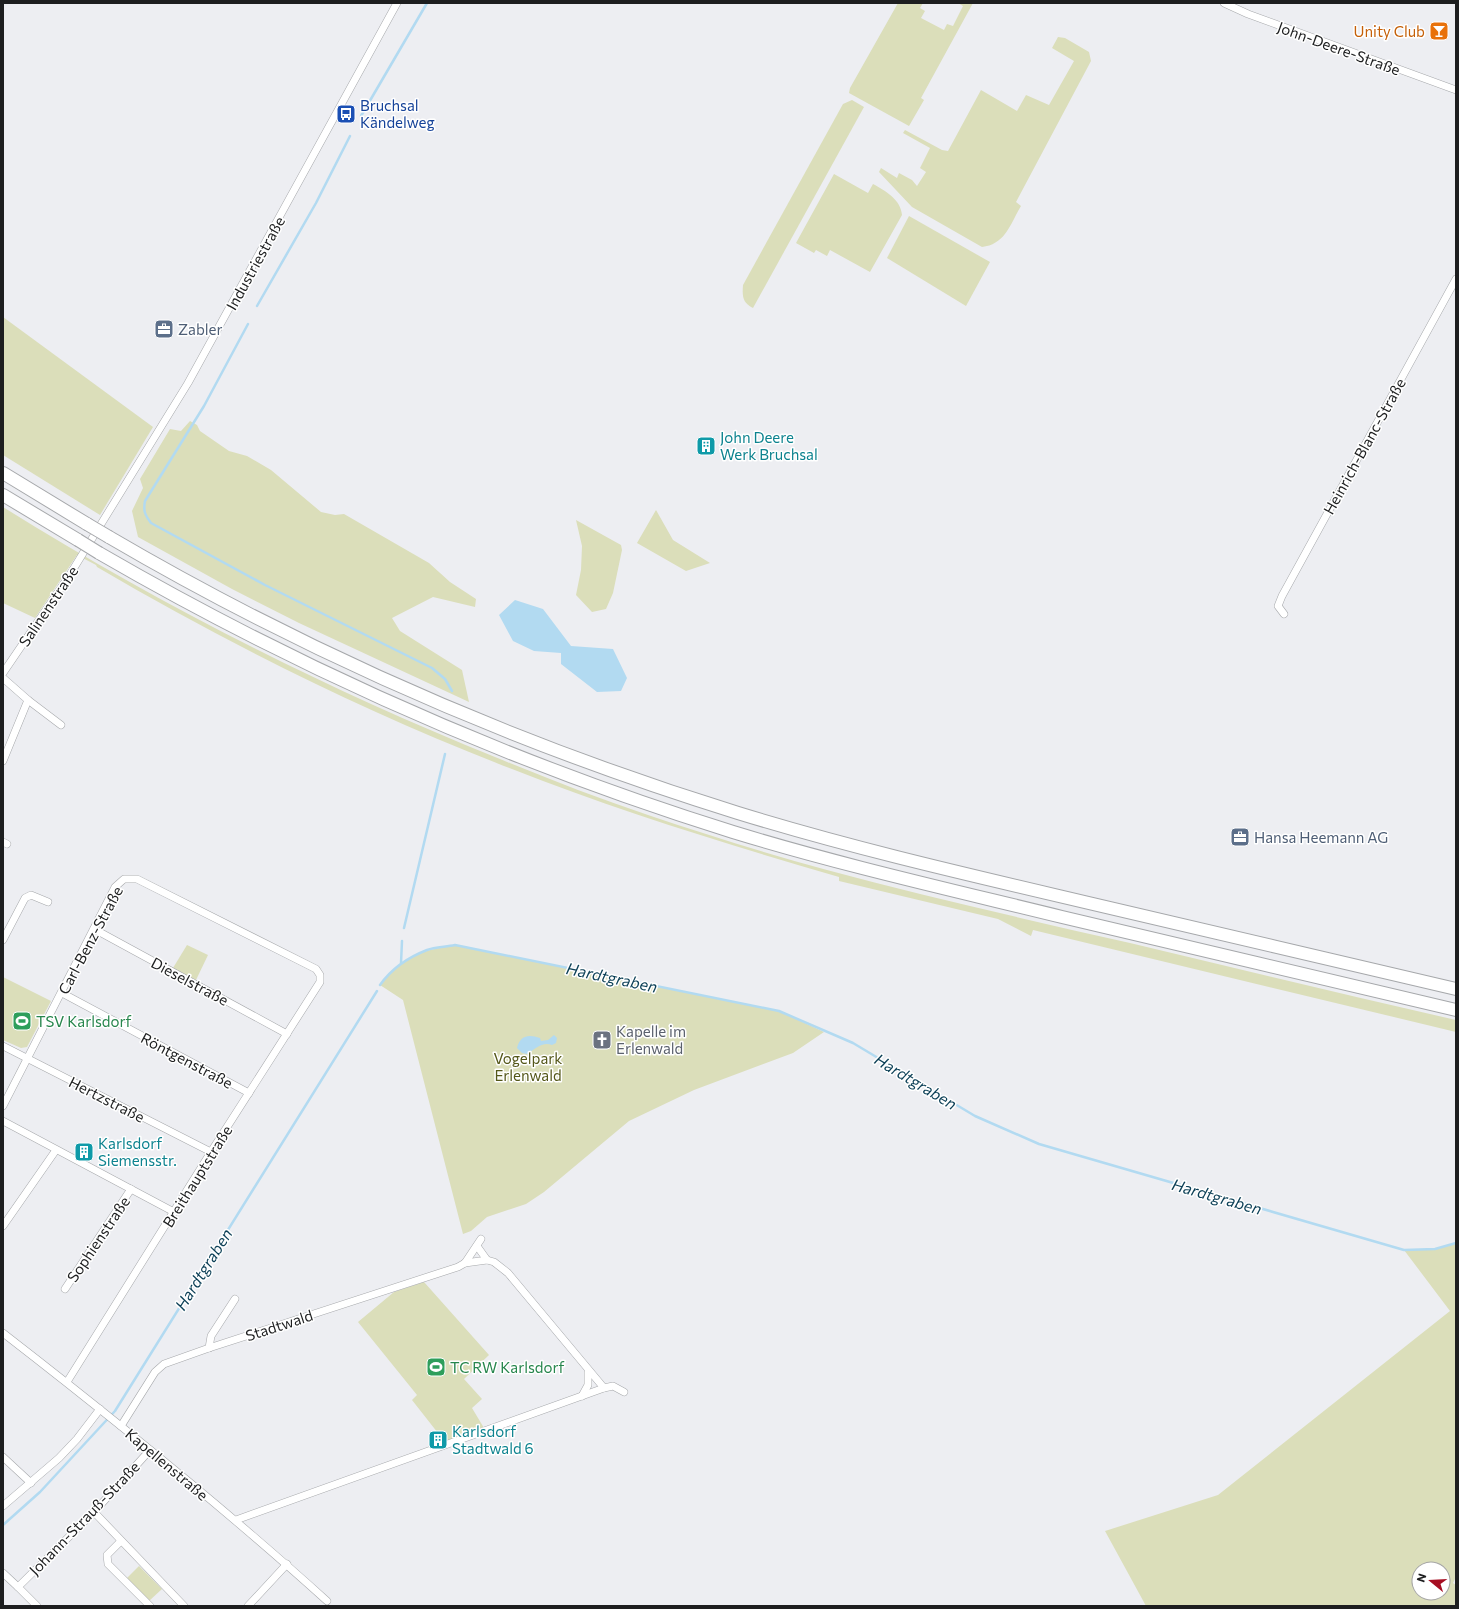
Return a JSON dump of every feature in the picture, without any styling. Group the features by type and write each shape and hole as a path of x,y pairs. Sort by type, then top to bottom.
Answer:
{"highway":[{"path":"3,473 176,576 299,640 499,728 626,776 738,813 869,850 1456,989"},
{"path":"3,495 169,593 239,630 388,702 493,746 674,813 739,834 862,869 1456,1010"}],"street":[{"name":"Industriestraße","path":"80,558 192,377 397,3"},
{"name":"John-Deere-Straße","path":"1224,3 1248,14 1456,90"},
{"name":"Heinrich-Blanc-Straße","path":"1284,614 1278,606 1282,596 1456,279"},
{"name":"Salinenstraße","path":"3,673 80,558"},
{"path":"3,678 28,700 61,725"},
{"path":"3,762 28,700"},
{"name":"Carl-Benz-Straße","path":"3,1106 115,887 124,879 137,879 316,969"},
{"path":"3,940 25,898 31,895 48,902"},
{"name":"Dieselstraße","path":"94,929 287,1034"},
{"name":"Breithauptstraße","path":"67,1382 320,982 320,975 316,969"},
{"name":"Röntgenstraße","path":"62,993 249,1093"},
{"name":"Hertzstraße","path":"3,1046 212,1152"},
{"path":"3,1121 174,1212"},
{"path":"3,1226 56,1150"},
{"name":"Sophienstraße","path":"65,1289 132,1189"},
{"path":"465,1263 481,1239"},
{"path":"477,1246 487,1260 494,1262 508,1273 588,1372 604,1388"},
{"name":"Stadtwald","path":"121,1426 155,1372 164,1364 458,1267 465,1263 487,1260"},
{"path":"209,1348 211,1336 235,1299"},
{"name":"Kapellenstraße","path":"3,1333 102,1410 236,1520 327,1601"},
{"path":"582,1396 588,1385 588,1372"},
{"path":"236,1520 604,1388 613,1386 624,1392"},
{"path":"3,1506 64,1453 102,1410"},
{"name":"Johann-Strauß-Straße","path":"18,1587 94,1512 150,1450"},
{"path":"3,1457 31,1483"},
{"path":"94,1512 120,1541 184,1606"},
{"path":"120,1541 107,1555 108,1564 150,1606"},
{"path":"248,1606 286,1564"},
{"name":"Johann-Strauß-Straße","path":"3,1572 37,1606"}],"green space":[{"path":"898,3 923,3 920,8 925,11 921,18 944,30 947,24 953,26 963,6 958,3 973,3 921,98 924,100 909,126 849,93 850,88"},
{"path":"1058,37 1065,38 1089,52 1091,61 1016,202 1021,206 1006,232 997,242 982,247 912,207 879,172 881,168 897,178 899,173 912,180 917,186 926,172 920,168 930,148 903,133 905,130 942,150 948,151 981,90 1017,111 1026,95 1049,105 1074,61 1052,48"},
{"path":"852,100 864,107 753,308 745,302 743,285 843,104"},
{"path":"834,174 868,193 873,184 892,196 896,200 901,210 902,215 870,272 830,250 827,256 816,250 814,253 796,243"},
{"path":"909,216 990,262 966,306 887,258"},
{"path":"3,317 153,427 100,515 3,455"},
{"path":"190,421 197,425 200,431 229,451 247,456 271,470 321,512 335,515 344,514 429,563 450,582 476,599 475,607 433,597 392,618 400,631 462,670 469,702 299,623 232,589 138,537 132,511 143,488 140,479 170,429 181,431"},
{"path":"3,507 122,578 244,643 368,703 533,773 610,802 738,844 865,880 1456,1020 1456,1032 1033,930 1031,936 998,919 839,881 839,877 715,840 633,813 459,748 301,677 198,624 77,555 35,618 3,603"},
{"path":"656,510 673,540 710,563 686,571 637,543"},
{"path":"576,520 621,545 622,550 613,593 606,609 592,612 576,595 581,570 582,546"},
{"path":"187,945 208,955 196,980 173,968"},
{"name":"Vogelpark Erlenwald","path":"455,945 779,1011 824,1032 793,1053 694,1090 629,1121 544,1192 526,1204 487,1217 471,1231 463,1234 403,1000 380,985 388,975 404,961 413,956 432,949"},
{"name":"TSV Karlsdorf","path":"3,977 51,1001 27,1047 21,1048 3,1040"},
{"path":"1456,1243 1456,1577 1453,1583 1456,1585 1456,1606 1146,1606 1105,1531 1218,1495 1450,1311 1404,1250 1435,1249"},
{"name":"TC RW Karlsdorf","path":"424,1282 489,1355 464,1379 482,1399 472,1408 484,1428 445,1442 412,1400 417,1395 358,1322 394,1292"},
{"path":"139,1566 162,1589 149,1601 127,1578"}],"water":[{"path":"515,600 543,609 571,646 613,649 627,678 621,691 597,692 561,664 561,653 534,651 513,641 499,615"},
{"path":"554,1035 557,1038 556,1043 552,1045 542,1045 527,1054 522,1053 517,1048 520,1040 523,1038 529,1036 536,1037 540,1038 541,1041 548,1040"}],"waterway":[{"path":"361,116 427,3"},
{"path":"257,306 316,203 350,136"},
{"path":"248,324 204,406 145,501 144,510 147,518 151,523 265,585 432,668 445,679 452,691"},
{"path":"404,928 445,754"},
{"path":"401,963 402,941"},
{"name":"Hardtgraben","path":"380,985 395,968 414,956 430,949 455,945 779,1011 853,1043 975,1116 1039,1144 1404,1250 1435,1249 1456,1243"},
{"name":"Hardtgraben","path":"3,1525 40,1492 115,1411 377,991"}],"place":[{"name":"Unity Club","path":"1439,31"},
{"name":"Bruchsal Kändelweg","path":"346,114"},
{"name":"Zabler","path":"164,329"},
{"name":"John Deere Werk Bruchsal","path":"706,446"},
{"name":"Hansa Heemann AG","path":"1240,837"},
{"name":"TSV Karlsdorf","path":"22,1021"},
{"name":"Kapelle im Erlenwald","path":"602,1040"},
{"name":"Karlsdorf Siemensstr.","path":"84,1152"},
{"name":"TC RW Karlsdorf","path":"436,1367"},
{"name":"Karlsdorf Stadtwald 6","path":"438,1440"}]}
